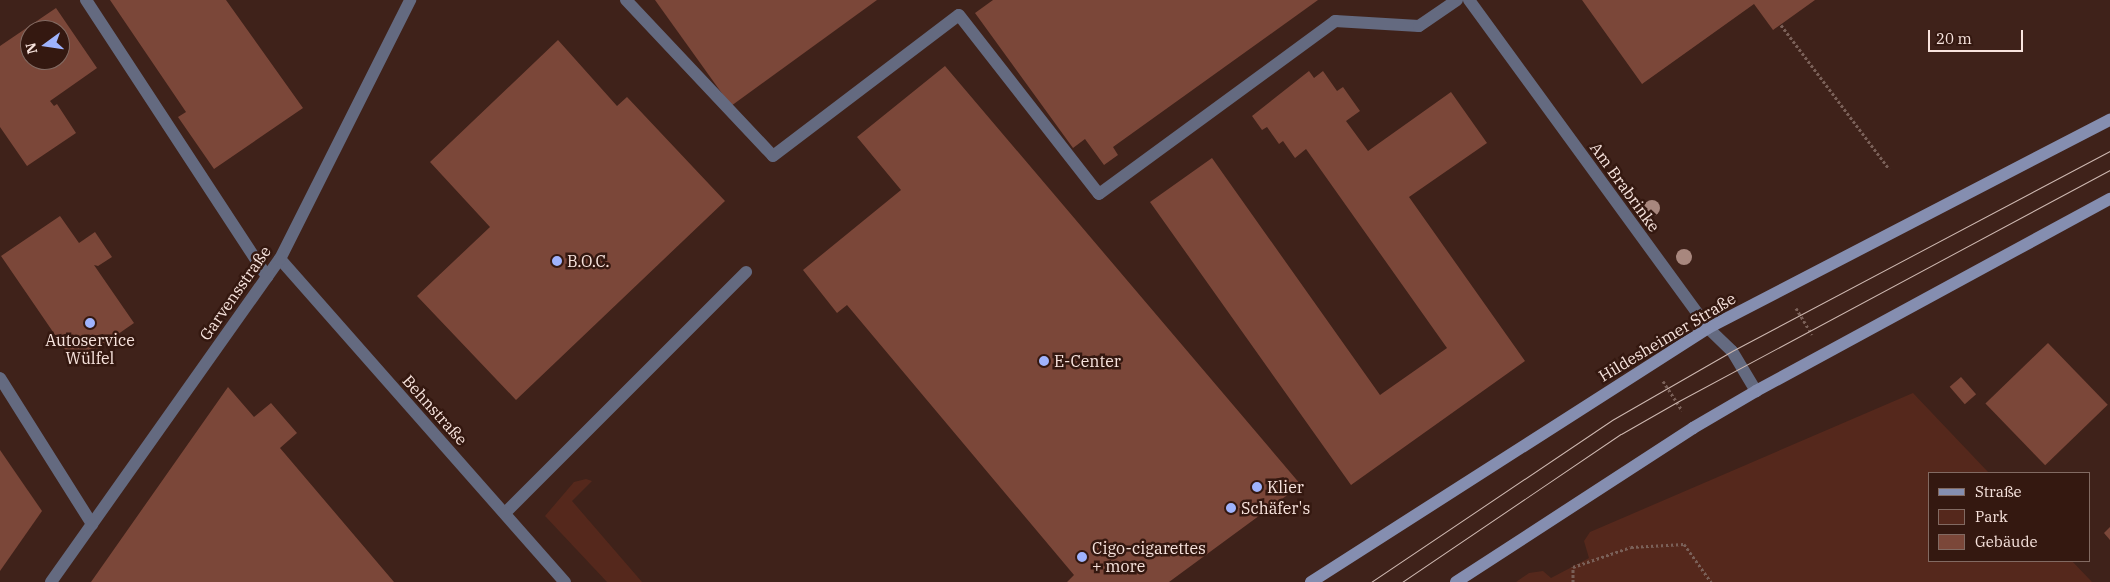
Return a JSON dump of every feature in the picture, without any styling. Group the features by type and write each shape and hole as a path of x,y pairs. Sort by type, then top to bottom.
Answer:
{"main road":[{"name":"Hildesheimer Straße","path":"1311,582 1708,328 2110,120"},
{"path":"1456,582 1693,428 1756,391 2110,199"}],"street":[{"path":"86,0 267,277"},
{"name":"Garvensstraße","path":"51,582 280,259 410,0"},
{"path":"626,0 773,156 959,15 1099,194 1335,21 1419,26 1457,0"},
{"name":"Am Brabrinke","path":"1469,0 1708,328 1732,351 1756,391"},
{"name":"Behnstraße","path":"280,259 566,582"},
{"path":"505,513 746,272"},
{"path":"0,378 92,524"}],"path":[{"path":"1781,25 1889,169"},
{"path":"1785,287 1823,355"},
{"path":"1652,364 1693,428"},
{"path":"1573,582 1573,567 1631,547 1684,544 1711,582"}],"green space":[{"path":"1913,393 1988,472 1928,472 1928,562 2073,562 2092,582 1516,582 1529,573 1543,571 1551,578 1589,558 1584,541 1590,532"},
{"path":"586,479 592,481 572,501 642,582 607,582 545,516 574,482"}],"building":[{"path":"110,0 226,0 303,108 214,169 178,117 186,112"},
{"path":"655,0 877,0 731,106"},
{"path":"993,0 1318,0 1113,147 1118,155 1104,165 1085,139 1073,148 975,13"},
{"path":"1582,0 1815,0 1773,30 1754,4 1642,84"},
{"path":"56,8 64,20 38,20"},
{"path":"70,28 97,68 50,101 54,106 57,104 76,133 27,166 0,127 0,46 20,32 20,70 70,70"},
{"name":"B.O.C.","path":"558,40 617,106 627,97 725,201 516,400 417,296 490,227 430,162"},
{"name":"E-Center","path":"945,66 1301,485 1169,582 1067,582 1074,575 847,305 837,313 803,270 901,190 857,137"},
{"path":"1309,71 1314,78 1323,71 1337,91 1343,87 1360,111 1346,121 1368,151 1451,92 1487,143 1409,197 1525,361 1351,485 1150,202 1212,158 1380,395 1447,348 1306,149 1295,158 1283,141 1279,144 1267,127 1262,130 1252,116"},
{"path":"60,216 79,243 95,232 112,257 98,266 94,265 134,323 75,364 1,256"},
{"path":"2048,343 2108,405 2045,465 1985,403"},
{"path":"1961,377 1976,394 1965,404 1950,387"},
{"path":"228,387 254,417 271,403 297,433 280,448 394,582 91,582"},
{"path":"0,450 42,511 0,571"},
{"path":"2110,527 2110,540 2104,533"}],"tram line":[{"path":"1371,582 1612,420 1732,351 2110,151"},
{"path":"1402,582 1621,434 1677,402 2110,170"}],"place":[{"name":"B.O.C.","path":"557,261"},
{"name":"Autoservice Wülfel","path":"90,323"},
{"name":"E-Center","path":"1044,361"},
{"name":"Klier","path":"1257,487"},
{"name":"Schäfer's","path":"1231,508"},
{"name":"Cigo-cigarettes + more","path":"1082,557"}]}
